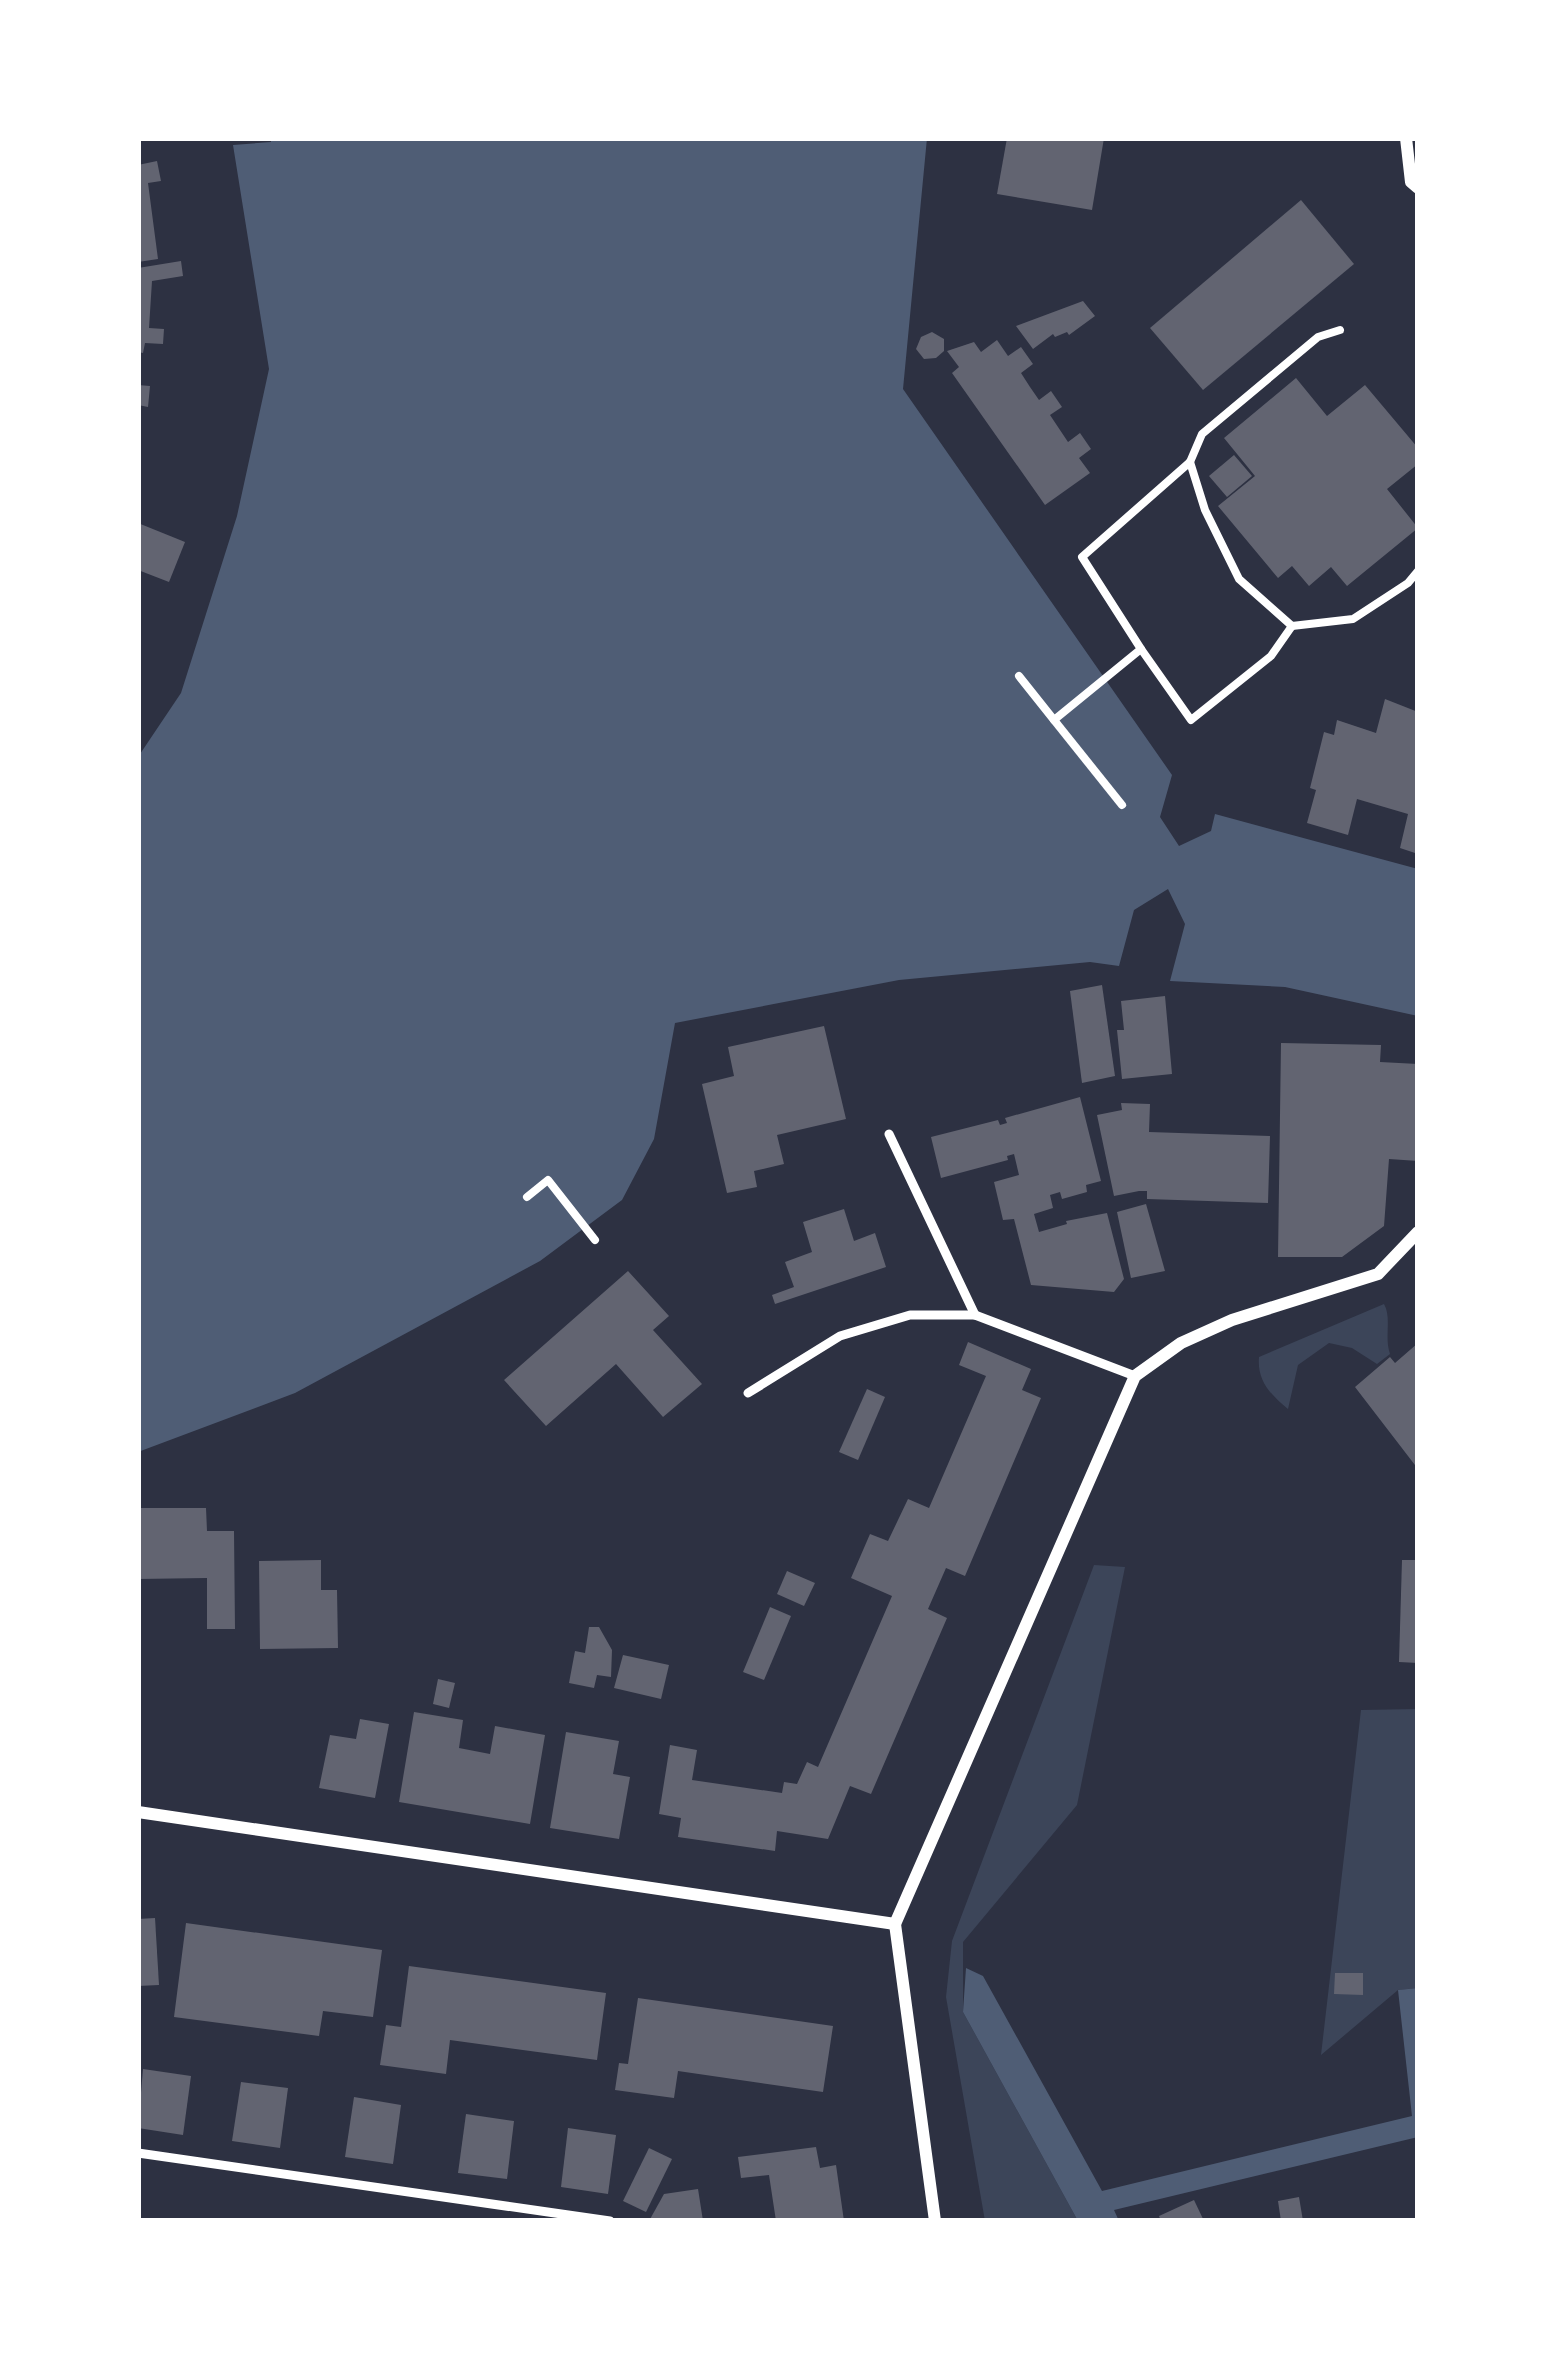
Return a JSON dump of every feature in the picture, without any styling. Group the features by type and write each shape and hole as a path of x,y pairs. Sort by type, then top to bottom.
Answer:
{"street":[{"path":"1406,138 1411,182 1418,188"},
{"path":"935,2221 895,1924 1135,1376 1181,1342 1232,1320 1378,1274 1418,1232"},
{"path":"138,1812 895,1924"}],"lane":[{"path":"889,1134 975,1315"},
{"path":"748,1393 840,1336 910,1315 975,1315 1135,1376"},
{"path":"138,2153 610,2221"}],"path":[{"path":"1292,626 1271,656 1191,720 1082,557 1190,462 1202,434 1318,337 1340,330"},
{"path":"1190,462 1205,510 1239,579 1292,626 1353,619 1408,583 1418,571"},
{"path":"1054,720 1142,649"},
{"path":"1019,676 1122,805"},
{"path":"526,1197 548,1180 595,1240"}],"shaded area":[{"path":"271,138 927,138 903,389 1172,775 1160,817 1179,846 1211,831 1215,814 1418,869 1418,1016 1285,987 1170,981 1185,924 1168,889 1134,910 1119,966 1090,962 899,980 675,1023 654,1139 622,1200 540,1261 295,1393 138,1452 138,757 181,693 237,516 269,369 233,145 271,142"},
{"path":"1384,1304 1390,1354 1377,1364 1352,1348 1329,1343 1298,1365 1288,1409 1266,1386 1259,1357"},
{"path":"1094,1565 1125,1567 1077,1805 963,1942 963,2012 1078,2221 985,2221 946,1997 952,1941"},
{"path":"1418,1709 1418,1988 1398,1990 1321,2055 1361,1710"},
{"path":"966,1968 983,1976 1102,2191 1412,2116 1398,1990 1418,1988 1418,2137 1114,2210 1119,2221 1078,2221 963,2012"}],"building":[{"path":"1007,138 1104,138 1092,210 997,194"},
{"path":"157,161 161,181 148,183 158,259 138,262 138,165"},
{"path":"1301,200 1354,264 1203,390 1150,328"},
{"path":"181,261 183,276 152,281 149,328 164,329 163,344 145,343 143,353 138,352 138,268"},
{"path":"1083,301 1095,316 1069,335 1053,334 1033,349 1016,326"},
{"path":"932,332 944,339 944,351 924,359 916,349 921,337"},
{"path":"997,340 1008,356 1021,347 1033,364 1021,373 1030,387 1039,400 1051,391 1062,407 1050,415 1068,442 1080,433 1091,449 1079,458 1090,473 1045,505 952,373 959,367 947,351 974,342 981,352"},
{"path":"1296,378 1327,416 1365,385 1418,448 1418,464 1387,489 1418,528 1347,586 1331,567 1309,586 1292,566 1278,578 1218,506 1255,476 1224,438"},
{"path":"138,385 150,386 148,407 138,405"},
{"path":"1234,455 1252,476 1227,497 1209,476"},
{"path":"138,523 185,542 169,582 138,570"},
{"path":"1385,699 1418,712 1418,854 1400,848 1408,814 1357,799 1348,835 1307,823 1324,732 1334,735 1337,720 1376,733"},
{"path":"1102,985 1115,1076 1082,1083 1070,991"},
{"path":"1165,996 1172,1074 1122,1079 1117,1030 1124,1030 1121,1001"},
{"path":"824,1026 846,1119 777,1135 784,1164 754,1171 757,1187 727,1193 702,1084 734,1076 728,1047"},
{"path":"1281,1043 1381,1045 1380,1062 1418,1064 1418,1161 1389,1159 1384,1226 1342,1257 1278,1257"},
{"path":"1080,1097 1101,1181 1086,1185 1087,1192 1062,1199 1060,1192 1050,1195 1053,1208 1034,1214 1039,1232 1107,1213 1124,1279 1114,1292 1031,1285 1014,1219 1003,1220 994,1182 1019,1175 1014,1154 1008,1160 941,1178 931,1137 998,1120 1000,1125 1007,1123 1005,1118"},
{"path":"1121,1103 1150,1104 1149,1132 1270,1136 1268,1203 1147,1199 1147,1191 1114,1196 1097,1115 1122,1110"},
{"path":"1146,1204 1165,1271 1131,1278 1117,1212"},
{"path":"844,1209 854,1241 875,1233 886,1267 775,1304 772,1295 794,1287 785,1262 812,1252 803,1222"},
{"path":"628,1271 669,1316 653,1330 702,1384 663,1417 616,1364 546,1426 504,1380"},
{"path":"968,1342 1031,1369 1022,1390 1041,1398 965,1576 946,1568 928,1609 947,1618 871,1794 850,1786 828,1839 777,1831 775,1851 678,1837 681,1818 659,1814 670,1745 697,1750 692,1780 782,1793 784,1782 797,1784 807,1762 818,1767 892,1596 851,1578 870,1534 888,1541 908,1499 929,1508 986,1376 959,1365"},
{"path":"1418,1343 1418,1469 1355,1387 1390,1357 1395,1363"},
{"path":"867,1389 885,1397 858,1460 839,1452"},
{"path":"138,1508 206,1508 207,1531 234,1531 235,1629 207,1629 207,1578 138,1579"},
{"path":"321,1560 321,1590 337,1590 338,1648 260,1649 259,1561"},
{"path":"1402,1560 1418,1560 1418,1663 1399,1662"},
{"path":"787,1571 815,1583 804,1606 777,1594"},
{"path":"770,1607 791,1616 764,1680 743,1672"},
{"path":"589,1627 599,1627 612,1650 611,1677 597,1675 594,1688 569,1683 575,1651 585,1653"},
{"path":"623,1655 669,1665 661,1699 614,1688"},
{"path":"438,1679 455,1683 449,1708 433,1704"},
{"path":"414,1712 463,1720 459,1748 490,1754 495,1726 545,1735 530,1824 399,1802"},
{"path":"360,1719 389,1724 375,1798 319,1788 330,1735 356,1739"},
{"path":"566,1732 619,1741 613,1774 630,1777 619,1839 550,1828"},
{"path":"155,1918 159,1985 138,1986 138,1919"},
{"path":"186,1923 382,1950 373,2017 323,2011 319,2036 174,2017"},
{"path":"409,1966 606,1993 597,2060 450,2040 446,2074 380,2065 386,2025 401,2027"},
{"path":"1335,1973 1363,1973 1363,1995 1334,1994"},
{"path":"638,1998 833,2026 823,2092 678,2071 674,2098 615,2090 619,2063 628,2064"},
{"path":"143,2069 191,2076 183,2135 138,2128"},
{"path":"241,2082 288,2088 280,2148 232,2141"},
{"path":"354,2097 401,2105 393,2164 345,2157"},
{"path":"466,2114 514,2121 507,2179 458,2173"},
{"path":"568,2128 616,2135 608,2194 561,2187"},
{"path":"816,2147 820,2168 836,2165 844,2221 776,2221 769,2175 741,2178 738,2157"},
{"path":"649,2148 672,2159 646,2212 623,2201"},
{"path":"698,2189 703,2221 649,2221 664,2194"},
{"path":"1299,2197 1303,2221 1281,2221 1278,2201"},
{"path":"1194,2200 1204,2221 1161,2221 1159,2216"}]}
